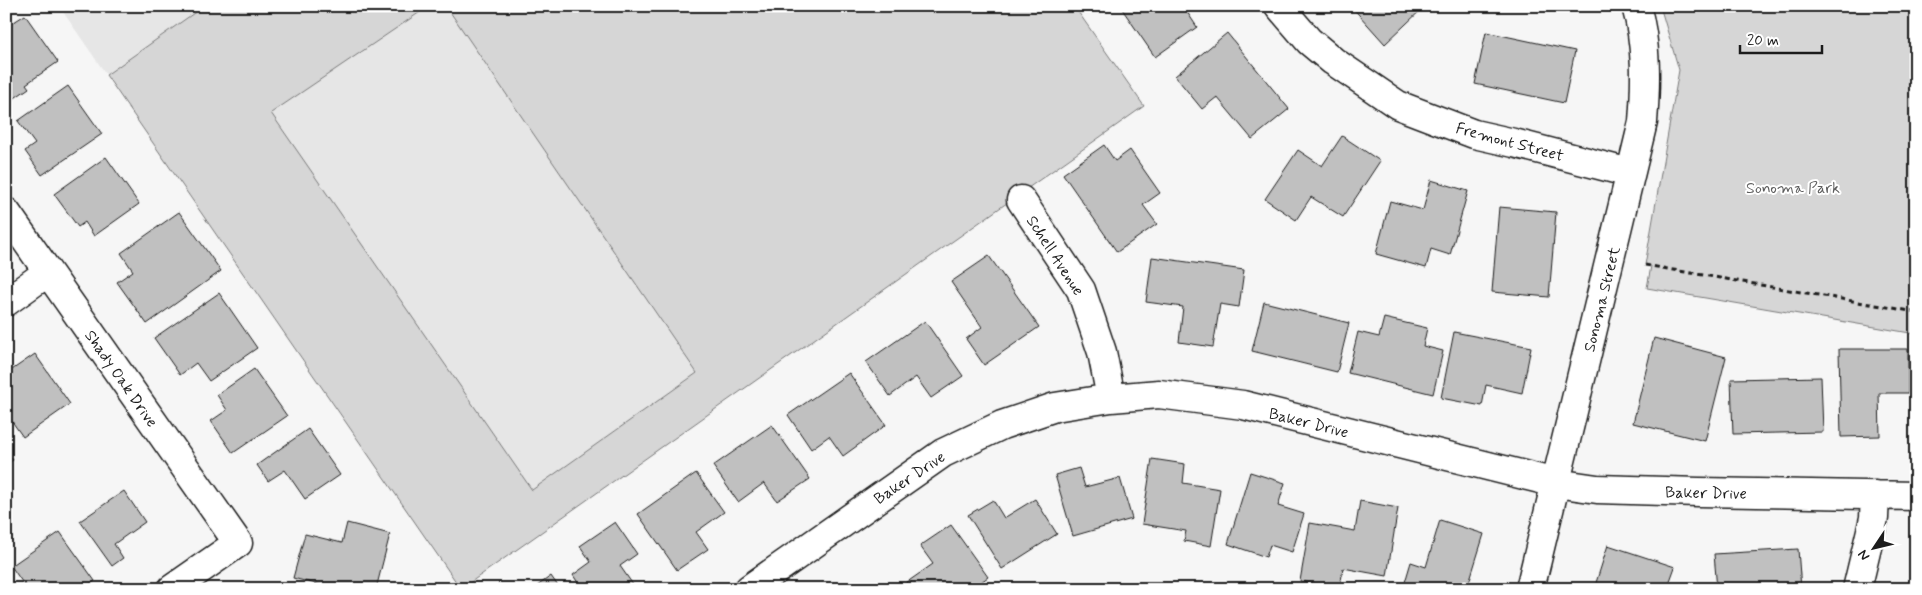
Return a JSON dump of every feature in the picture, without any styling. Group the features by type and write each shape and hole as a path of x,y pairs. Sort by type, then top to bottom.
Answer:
{"street":[{"name":"Fremont Street","path":"1279,6 1308,42 1398,105 1474,134 1630,173"},
{"name":"Sonoma Street","path":"1530,589 1643,122 1646,83 1642,29 1636,6"},
{"name":"Schell Avenue","path":"1021,200 1081,290 1102,352 1111,398"},
{"name":"Shady Oak Drive","path":"6,212 238,543 172,589"},
{"path":"6,302 48,272"},
{"name":"Baker Drive","path":"749,589 943,453 1002,425 1055,407 1111,398 1159,394 1243,405 1556,483 1597,489 1916,496"},
{"path":"1858,589 1874,518 1875,495"}],"path":[{"path":"1645,265 1916,312"}],"shaded area":[{"path":"59,6 1074,6 1144,106 461,589"}],"green space":[{"path":"204,6 429,6 271,113 532,490 697,373 446,6 1074,6 1144,106 461,589 106,75"},
{"name":"Sonoma Park","path":"1660,6 1916,6 1916,334 1647,288 1651,266 1645,265 1679,70"}],"building":[{"path":"1120,6 1183,6 1197,27 1155,57"},
{"path":"1351,6 1425,6 1385,44"},
{"path":"25,15 58,62 26,84 29,88 6,104 6,27"},
{"path":"1486,32 1575,51 1564,103 1475,84"},
{"path":"1227,33 1289,109 1252,139 1217,97 1202,109 1175,76"},
{"path":"68,86 102,134 42,175 25,151 35,144 18,121"},
{"path":"1342,136 1380,161 1343,217 1311,197 1296,220 1265,199 1298,150 1322,166"},
{"path":"1104,145 1115,161 1130,150 1160,193 1143,205 1157,224 1117,252 1063,174"},
{"path":"106,157 139,204 94,236 85,222 78,227 54,194"},
{"path":"1431,180 1468,191 1450,255 1431,249 1426,268 1376,254 1390,201 1423,210"},
{"path":"1499,207 1556,212 1549,297 1492,292"},
{"path":"179,212 221,271 147,324 117,282 133,271 121,253"},
{"path":"989,256 1039,327 984,365 966,339 982,327 951,282"},
{"path":"1152,257 1244,270 1239,307 1220,304 1213,347 1179,342 1183,307 1146,302"},
{"path":"219,293 257,348 209,381 196,363 180,375 154,338"},
{"path":"1264,302 1349,323 1337,372 1252,351"},
{"path":"1384,318 1427,328 1423,346 1443,351 1433,394 1348,373 1358,332 1379,337"},
{"path":"925,321 963,376 931,398 916,377 890,396 866,362"},
{"path":"1454,332 1531,347 1522,393 1486,385 1482,406 1441,398"},
{"path":"1654,338 1726,357 1705,441 1633,423"},
{"path":"1839,349 1908,349 1908,393 1879,393 1880,436 1841,437"},
{"path":"35,354 70,404 23,437 6,413 6,374"},
{"path":"254,369 287,416 233,453 211,421 227,410 217,395"},
{"path":"849,373 886,425 843,456 829,436 811,449 788,415"},
{"path":"1821,377 1823,432 1733,434 1731,379"},
{"path":"772,425 810,479 777,501 764,483 738,502 713,466"},
{"path":"308,429 340,475 305,499 285,470 268,481 257,465"},
{"path":"6,451 13,460 6,465"},
{"path":"1152,459 1185,464 1183,483 1220,489 1211,546 1184,541 1186,531 1142,524"},
{"path":"1079,468 1085,487 1120,478 1132,519 1073,536 1055,475"},
{"path":"1250,472 1285,483 1278,506 1304,514 1292,552 1270,545 1266,557 1228,544"},
{"path":"696,473 724,512 696,532 708,549 677,570 638,514"},
{"path":"124,491 145,522 114,544 123,558 112,566 80,521"},
{"path":"1035,499 1057,534 1002,569 968,515 993,500 1004,518"},
{"path":"1360,501 1398,508 1387,576 1343,568 1340,588 1300,581 1310,523 1355,531"},
{"path":"1440,520 1484,534 1467,589 1403,589 1411,562 1426,567"},
{"path":"615,522 637,554 620,566 636,589 582,589 573,575 591,562 580,546"},
{"path":"347,523 390,534 376,589 335,589 293,578 305,534 342,543"},
{"path":"951,525 988,577 971,589 906,589 903,585 933,564 920,546"},
{"path":"60,532 95,581 83,589 27,589 11,566"},
{"path":"1608,545 1675,567 1667,589 1594,589"},
{"path":"1798,549 1801,589 1717,589 1714,554"},
{"path":"551,576 560,589 533,589"}]}
